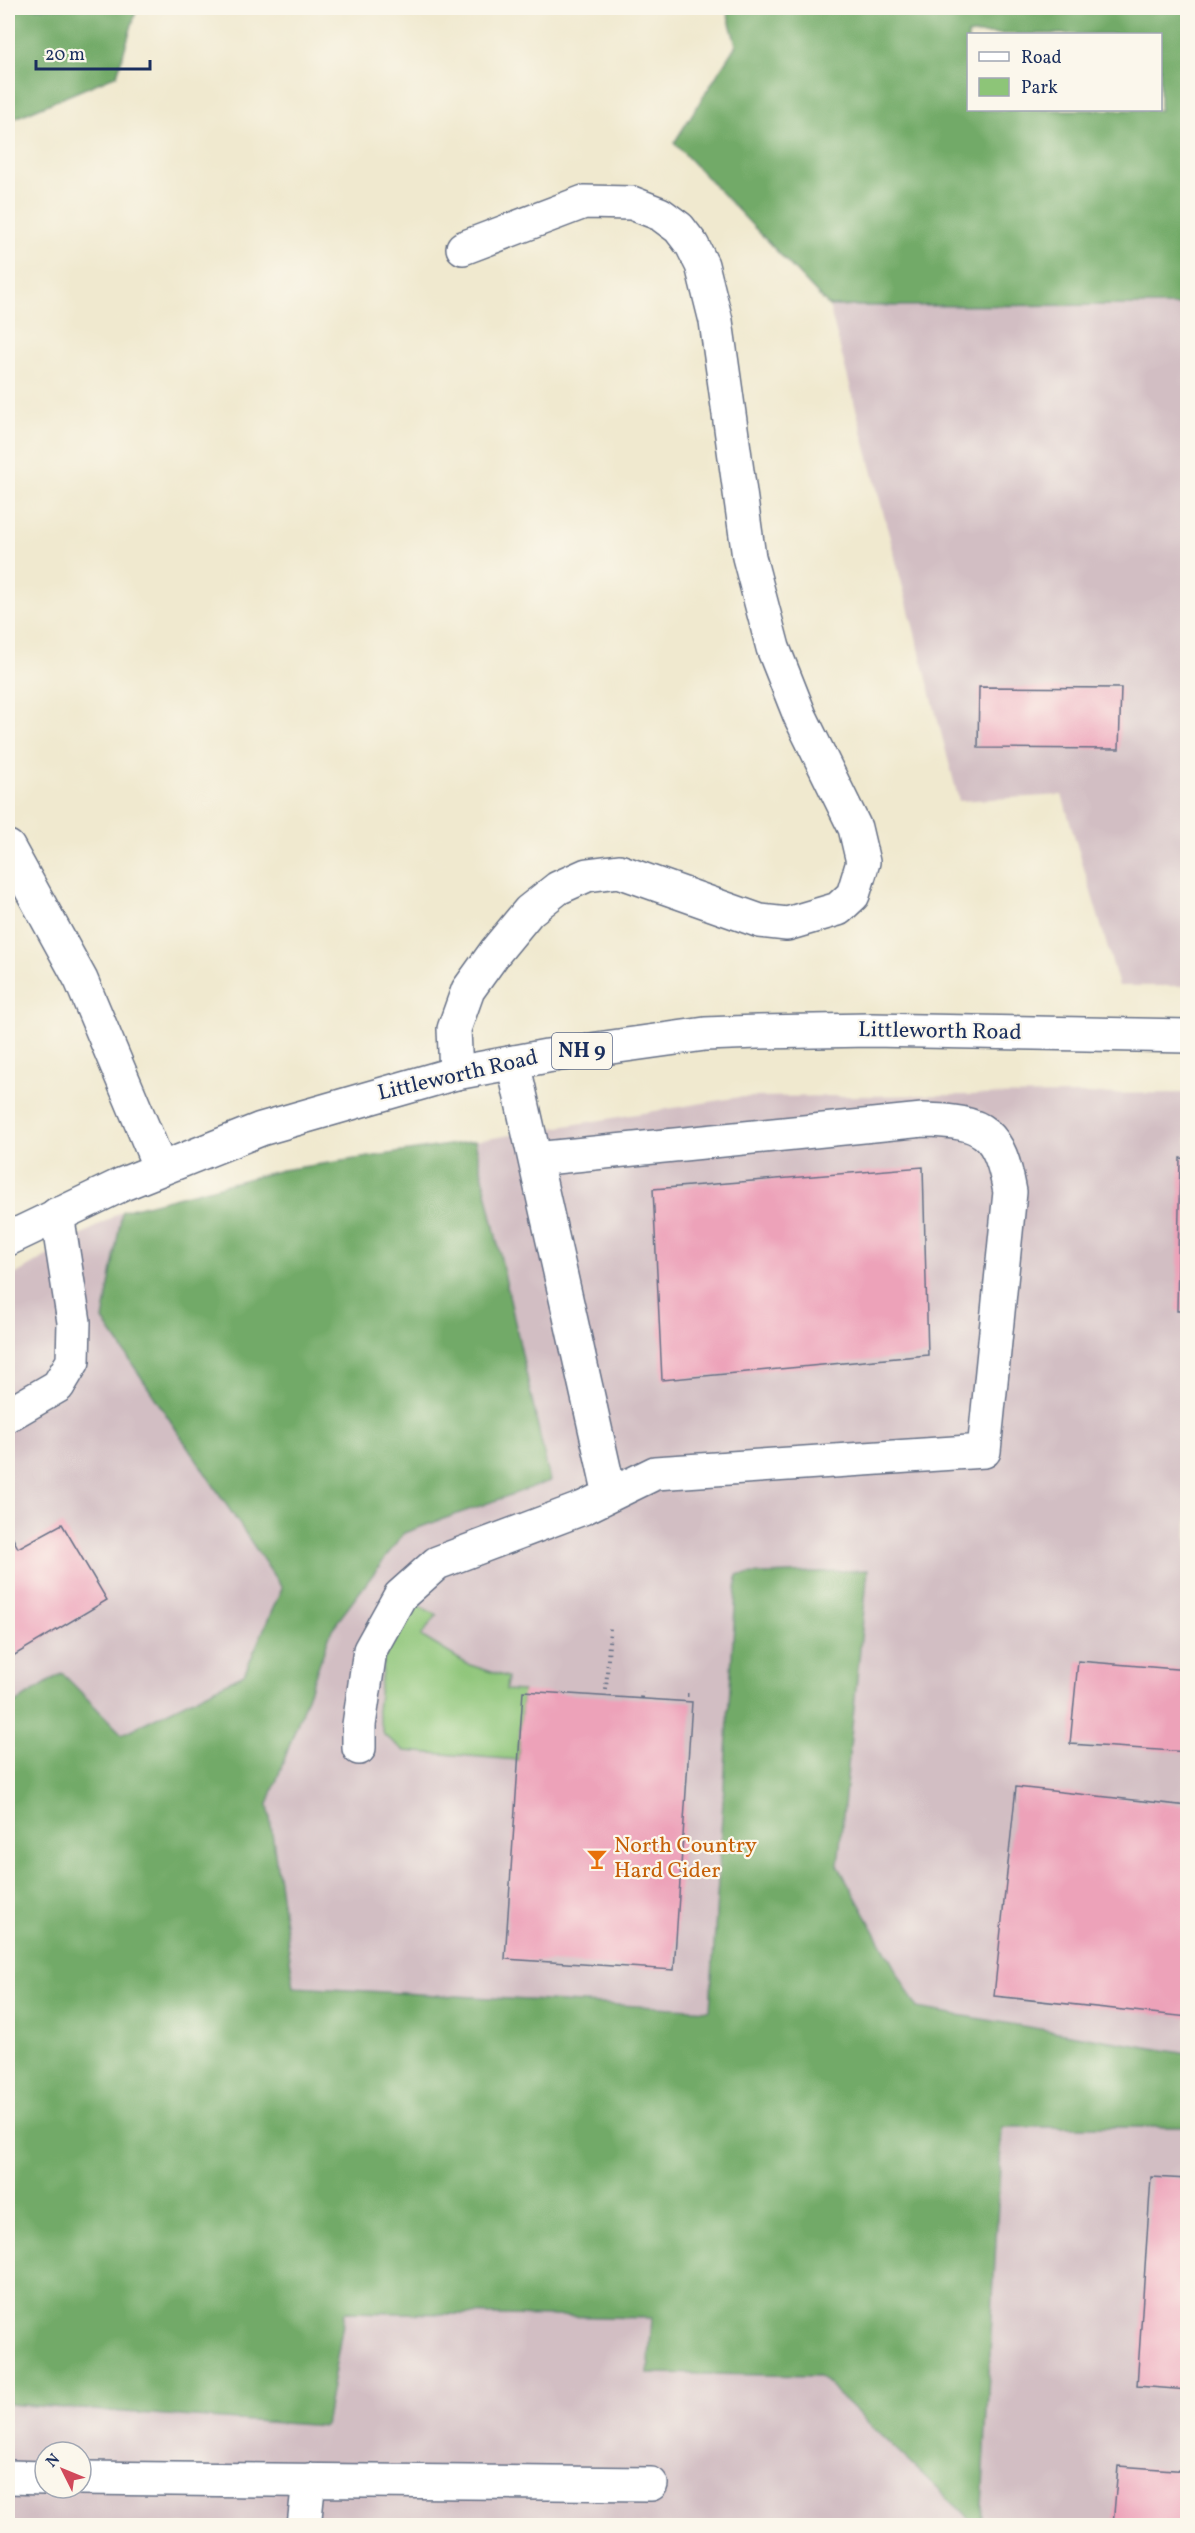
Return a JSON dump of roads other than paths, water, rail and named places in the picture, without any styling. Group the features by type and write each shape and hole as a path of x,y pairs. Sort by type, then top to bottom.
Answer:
{"main road":[{"path":"456,1073 454,1029 468,990 529,911 558,888 587,875 619,871 760,921 787,924 838,909 853,895 863,862 855,828 800,716 773,648 750,556 716,321 702,265 692,245 680,228 660,214 632,203 584,202 463,248"},
{"path":"8,847 81,980 160,1168"},
{"name":"Littleworth Road","path":"8,1239 57,1214 160,1168 261,1129 456,1073 513,1062 716,1034 871,1030 1188,1036"},
{"path":"513,1062 610,1495"},
{"path":"359,1748 359,1725 370,1650 400,1596 437,1563 583,1508 655,1473 984,1451 1010,1192 1004,1159 994,1140 975,1128 952,1120 923,1120 535,1159"},
{"path":"8,1415 58,1386 73,1361 74,1322 57,1214"},
{"path":"8,2477 33,2478"},
{"path":"93,2478 651,2484"},
{"path":"304,2526 309,2481"}],"place":[{"name":"North Country Hard Cider","path":"597,1859"}]}
